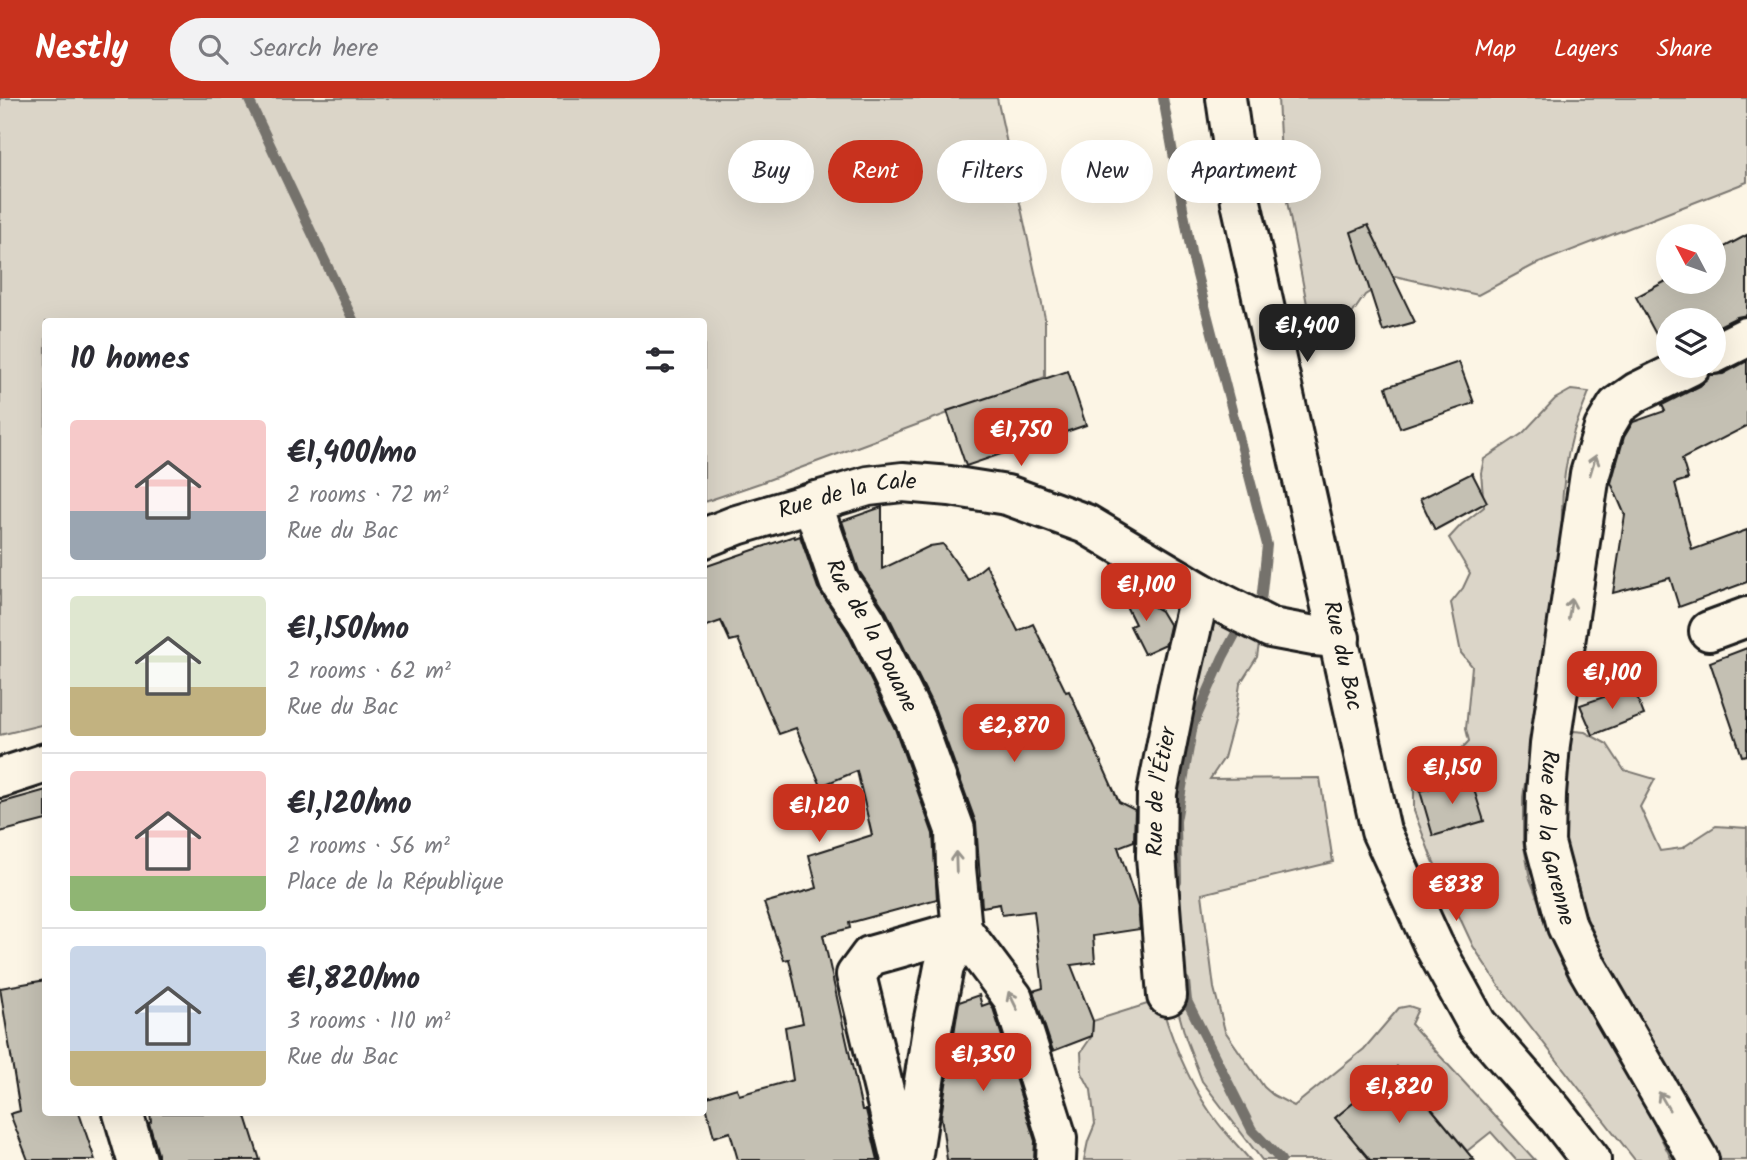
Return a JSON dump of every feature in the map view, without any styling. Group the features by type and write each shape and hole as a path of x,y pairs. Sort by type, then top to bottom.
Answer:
{"street":[{"name":"Rue du Bac","path":"1226,98 1241,202 1381,831 1433,944 1478,1024 1591,1160"},
{"path":"1726,348 1747,337"},
{"name":"Rue de la Garenne","path":"1666,378 1637,392 1617,406 1604,428 1590,474 1550,744 1545,842 1567,926 1587,967 1699,1160"},
{"name":"Rue de la Cale","path":"707,537 868,486 902,482 1007,495 1086,524 1271,628 1339,638"},
{"name":"Rue de la Douane","path":"816,501 818,520 839,581 866,621 915,720 955,830 962,930"},
{"name":"Rue de l'Étier","path":"1167,996 1156,856 1157,793 1183,662 1210,596"},
{"path":"1709,631 1747,617"},
{"path":"0,778 42,764"},
{"path":"901,1160 856,975 870,956 962,930"},
{"path":"912,1160 944,967 962,930"},
{"path":"962,930 1013,998 1057,1138 1056,1160"},
{"path":"125,1116 137,1160"}],"shaded area":[{"path":"0,98 997,98 1006,140 937,140 937,203 1020,203 1045,318 1045,377 707,501 707,318 42,318 42,725 0,735"},
{"path":"1278,98 1747,98 1747,182 1534,265 1478,295 1395,276 1365,295 1339,333 1314,340 1287,203 1321,203 1321,140 1280,140"},
{"path":"1571,390 1589,392 1573,434 1565,471 1562,534 1523,797 1523,841 1530,879 1556,941 1628,1072 1672,1160 1635,1160 1499,986 1473,946 1431,856 1414,811 1414,783 1451,760 1469,741 1466,729 1472,666 1461,653 1451,603 1463,588 1470,573 1449,538 1484,507 1481,473 1484,459 1523,433 1555,399"},
{"path":"1208,613 1253,636 1259,644 1257,657 1240,684 1224,758 1210,779 1320,778 1333,862 1202,894 1214,988 1225,1031 1264,1087 1294,1106 1364,1049 1399,1008 1409,1006 1418,1009 1411,1024 1535,1160 1516,1160 1491,1132 1467,1151 1397,1067 1370,1160 1262,1160 1202,1081 1174,996 1162,875"},
{"path":"1574,731 1585,732 1607,744 1624,770 1655,779 1640,807 1660,851 1682,848 1716,826 1747,828 1747,1160 1714,1160 1584,926 1555,840 1561,744"},
{"path":"1160,1000 1177,1049 1199,1095 1218,1123 1250,1160 1084,1160 1095,1124 1091,1090 1082,1073 1081,1052 1092,1036 1093,1021"}],"building":[{"path":"1368,225 1415,322 1383,331 1351,232"},
{"path":"1747,235 1747,315 1726,322 1726,308 1656,308 1656,334 1636,297 1656,286 1656,294 1726,294 1726,246"},
{"path":"1747,361 1747,426 1682,459 1688,479 1675,483 1692,550 1747,530 1747,582 1679,607 1670,578 1613,593 1625,515 1611,483 1624,437 1633,422 1665,411 1662,405 1700,386 1708,378 1726,378 1726,372"},
{"path":"1459,362 1474,403 1400,428 1386,387"},
{"path":"1068,371 1086,425 966,466 947,411"},
{"path":"1472,473 1487,502 1435,530 1420,499"},
{"path":"882,507 882,569 930,546 943,544 968,580 986,565 1018,631 1033,624 1066,692 1069,691 1119,802 1135,810 1134,841 1118,847 1138,907 1140,929 1093,936 1095,962 1071,965 1093,1021 1092,1036 1053,1051 1033,991 1043,988 1034,911 1002,915 1000,904 982,907 976,823 935,710 886,611 859,571 842,521"},
{"path":"800,536 818,588 847,632 895,729 933,834 937,899 849,923 850,928 823,935 862,1110 866,1110 878,1160 738,1160 730,1132 714,1137 707,1110 707,1097 737,1088 739,1095 793,1080 785,1027 803,1023 789,959 784,960 764,903 817,888 809,855 872,835 857,771 821,786 796,728 779,734 738,639 730,641 721,621 707,626 707,566"},
{"path":"1116,586 1161,611 1170,626 1166,644 1144,654 1130,626 1135,624"},
{"path":"1747,648 1747,755 1742,756 1710,662"},
{"path":"1633,687 1644,715 1593,735 1580,705"},
{"path":"1470,777 1484,821 1433,836 1420,791"},
{"path":"42,791 42,821 0,832 0,803"},
{"path":"42,981 42,1116 80,1116 95,1160 28,1160 10,1114 20,1111 0,988"},
{"path":"979,995 982,1006 990,1003 993,1008 1035,1141 1034,1160 947,1160 941,1116 959,1002"},
{"path":"1397,1067 1474,1160 1370,1160 1335,1118"},
{"path":"150,1116 246,1116 260,1160 158,1160 149,1123"}],"waterway":[{"path":"248,98 352,318"},
{"path":"1163,98 1191,252 1267,545 1261,602 1237,631 1193,725 1176,821 1177,882"},
{"path":"1185,981 1187,1001 1252,1130 1281,1160"}]}
